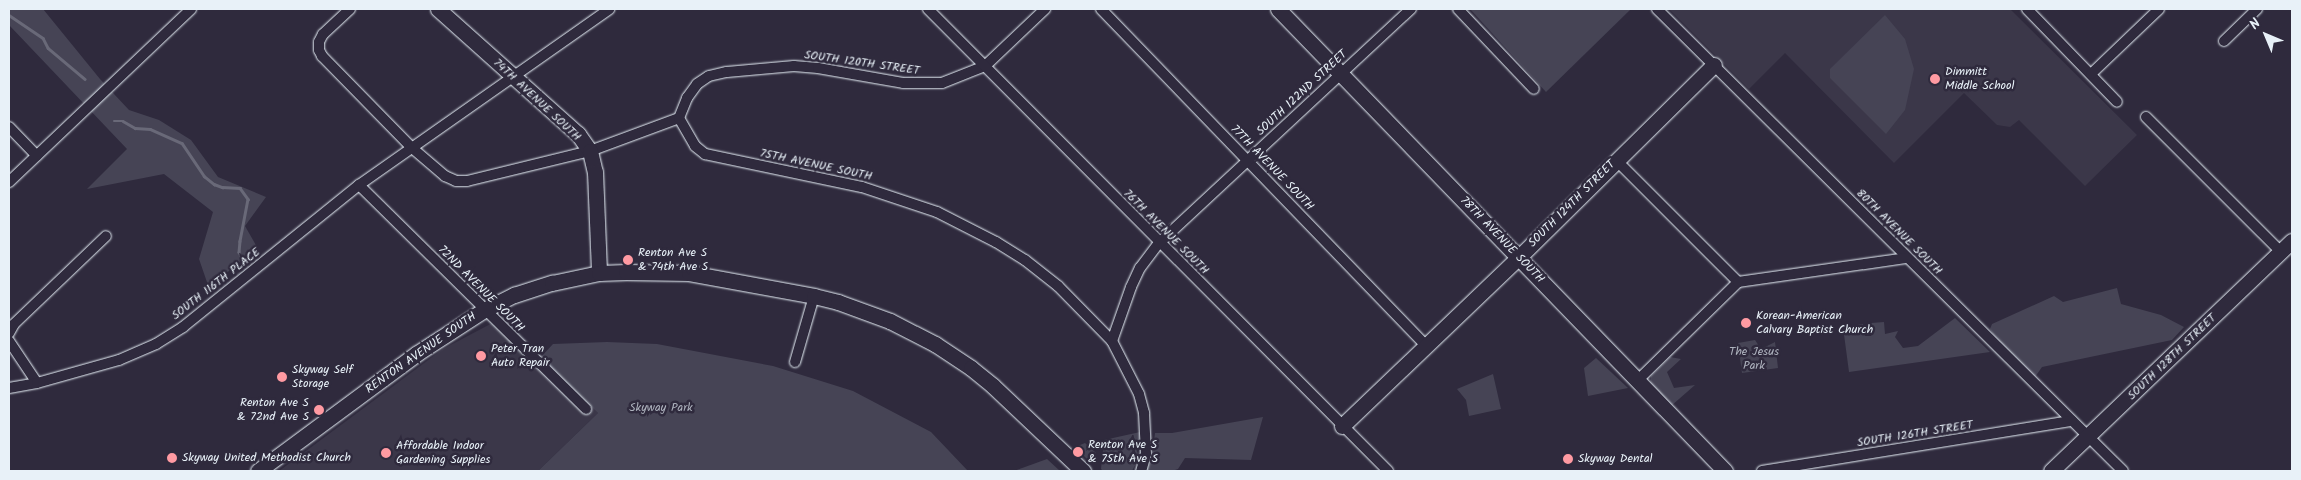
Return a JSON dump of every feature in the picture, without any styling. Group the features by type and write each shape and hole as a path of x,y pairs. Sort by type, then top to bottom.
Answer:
{"street":[{"path":"350,9 322,34 318,42 318,50 326,61 411,147 445,176 456,181 479,179 590,151 679,118"},
{"name":"74TH AVENUE SOUTH","path":"438,9 578,134 590,151 595,172 599,273"},
{"name":"SOUTH 116TH PLACE","path":"9,388 37,383 119,360 156,344 183,327 359,185 608,9"},
{"name":"76TH AVENUE SOUTH","path":"928,9 1388,471"},
{"name":"SOUTH 120TH STREET","path":"679,118 687,98 697,84 709,76 727,72 794,66 818,68 903,83 942,83 985,66 1045,9"},
{"name":"77TH AVENUE SOUTH","path":"1101,9 1425,345"},
{"name":"78TH AVENUE SOUTH","path":"1278,9 1725,471"},
{"name":"SOUTH 122ND STREET","path":"1112,341 1131,287 1140,268 1159,243 1411,9"},
{"path":"1458,9 1534,89"},
{"name":"80TH AVENUE SOUTH","path":"1657,9 2072,421 2090,436 2123,471"},
{"path":"2027,9 2118,102"},
{"path":"2091,74 2159,9"},
{"path":"2224,41 2257,9"},
{"path":"9,182 183,11"},
{"name":"SOUTH 124TH STREET","path":"1342,426 1518,258 1714,66"},
{"path":"2146,117 2281,252"},
{"name":"75TH AVENUE SOUTH","path":"679,118 694,146 705,154 862,187 937,212 996,242 1025,260 1058,286 1112,341 1139,394 1144,413 1146,454 1141,471"},
{"path":"9,127 37,156"},
{"path":"1616,160 1738,282"},
{"name":"72ND AVENUE SOUTH","path":"359,185 586,409"},
{"path":"9,333 14,324 106,236"},
{"name":"SOUTH 128TH STREET","path":"2051,471 2090,436 2292,241"},
{"path":"1638,381 1738,282 1907,258"},
{"name":"RENTON AVENUE SOUTH","path":"258,471 416,354 484,310 526,291 599,273 689,273 814,296 890,321 953,355 993,386 1083,471"},
{"path":"795,362 814,296"},
{"path":"9,342 37,383"},
{"name":"SOUTH 126TH STREET","path":"1762,471 2072,421"}],"shaded area":[{"name":"Dimmitt Middle School","path":"1669,9 2010,9 2137,135 2085,186 2019,120 2010,127 1997,125 1964,93 1894,163 1785,53 1749,89"},
{"path":"500,319 598,413 538,471 279,471 443,349"}],"green space":[{"path":"9,9 43,9 100,79 129,110 159,120 191,140 218,177 266,197 245,226 257,247 209,288 199,259 213,212 164,174 87,189 127,149 9,25"},
{"path":"1470,9 1631,9 1546,92"},
{"path":"1885,15 1905,39 1914,69 1905,110 1886,134 1830,78 1830,69"},
{"path":"2117,288 2121,304 2161,315 2184,327 2172,340 2042,367 2035,377 1997,340 1990,329 1992,324 2054,296 2063,302"},
{"path":"1955,318 1990,352 1849,372 1843,327 1863,324 1865,336 1871,336 1871,323 1884,322 1885,334 1898,331 1895,337 1903,348 1918,346"},
{"name":"The Jesus Park","path":"1755,340 1761,349 1775,342 1778,368 1742,373 1738,343"},
{"name":"Skyway Park","path":"607,342 657,344 773,366 853,391 931,432 968,471 538,471 598,413 540,358 553,344"},
{"path":"1670,357 1681,359 1667,372 1674,388 1695,385 1671,406 1650,384 1651,376"},
{"path":"1596,358 1628,388 1588,396 1584,368"},
{"path":"1493,374 1501,409 1469,416 1466,400 1457,389"},
{"path":"1263,417 1251,460 1185,458 1178,469 1172,471 1146,471 1152,458 1155,433 1172,433"},
{"path":"1140,432 1137,461 1132,471 1103,471 1101,469 1104,440"},
{"path":"1085,443 1096,453 1092,464 1075,447"},
{"path":"1047,459 1060,471 1014,471"}],"waterway":[{"path":"9,15 43,38 48,48 85,79"},
{"path":"114,121 123,121 135,128 150,129 182,143 204,176 214,184 222,187 240,188 248,199 240,241 239,252 242,258"}],"place":[{"name":"Dimmitt Middle School","path":"1935,79"},
{"name":"Renton Ave S & 74th Ave S","path":"628,260"},
{"name":"Korean-American Calvary Baptist Church","path":"1746,323"},
{"name":"Peter Tran Auto Repair","path":"481,356"},
{"name":"Skyway Self Storage","path":"282,377"},
{"name":"Renton Ave S & 72nd Ave S","path":"319,410"},
{"name":"Renton Ave S & 75th Ave S","path":"1078,452"},
{"name":"Affordable Indoor Gardening Supplies","path":"386,453"},
{"name":"Skyway United Methodist Church","path":"172,458"},
{"name":"Skyway Dental","path":"1568,459"}]}
